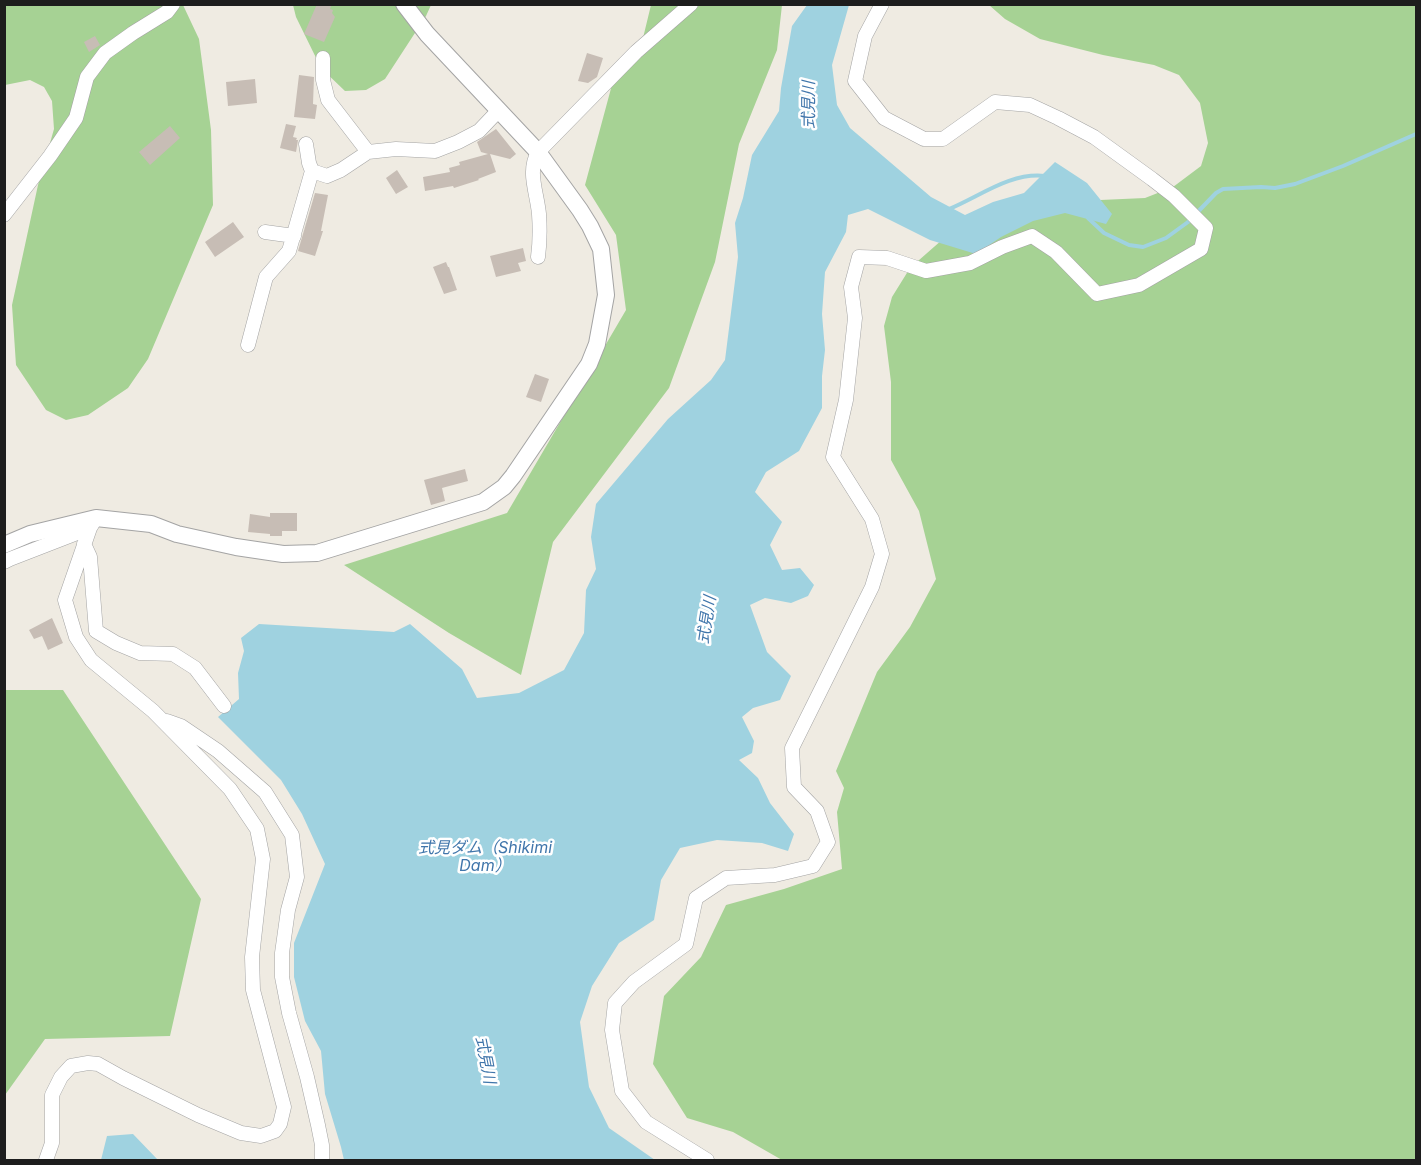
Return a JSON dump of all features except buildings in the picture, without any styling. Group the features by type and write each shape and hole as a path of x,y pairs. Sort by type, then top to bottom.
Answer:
{"street":[{"path":"4,215 51,156 76,118 87,77 105,53 167,12 173,4"},
{"path":"4,545 30,534 93,523 151,524 177,534 237,547 283,554 316,553 483,502 513,476 589,364 597,344 606,295 601,249 580,210 538,152 427,34 404,4"},
{"path":"538,257 540,236 532,177 534,159 538,152 636,52 691,4"},
{"path":"707,1161 646,1122 622,1090 612,1030 615,1003 634,982 686,944 696,898 726,878 775,875 813,866 828,842 817,811 794,787 792,748 872,587 882,554 872,519 833,457 846,400 855,318 851,287 859,257 887,258 926,271 970,263 1002,247 1032,236 1056,252 1097,294 1139,285 1201,249 1206,228 1152,178 1094,137 1030,105 995,102 943,139 924,139 884,118 855,81 866,36 882,4"},
{"path":"323,58 323,80 328,100 368,152"},
{"path":"312,171 327,176 341,170 368,152 396,149 435,151 479,131 499,110"},
{"path":"248,345 266,277 290,251 312,171 306,144"},
{"path":"265,232 294,236"},
{"path":"46,1161 52,1143 52,1095 61,1077 71,1066 79,1064 98,1064 198,1115 241,1133 261,1137 275,1131 280,1124 284,1107 253,990 252,957 263,859 257,829 230,789 159,717 91,660 76,637 65,600 93,523"},
{"path":"4,562 93,523"},
{"path":"84,544 90,558 96,631 140,653 173,654 195,668 224,706"},
{"path":"159,717 181,726 218,751 265,792 292,835 297,877 286,921 282,977 318,1125 322,1161"}],"green space":[{"path":"5,5 183,5 199,39 211,130 213,205 148,359 128,388 88,415 66,420 46,410 16,365 12,305 38,185 54,129 52,101 44,87 30,80 5,85"},
{"path":"293,5 431,5 385,79 366,90 345,91 321,68 296,17"},
{"path":"651,5 782,5 777,50 739,144 715,262 669,388 553,542 521,675 449,633 344,565 507,513 626,310 616,235 585,185 613,81 643,38"},
{"path":"989,5 1416,5 1416,1160 782,1160 733,1132 687,1118 653,1064 664,996 701,957 726,905 784,889 842,869 837,812 844,788 836,771 877,672 910,627 936,579 919,511 891,460 891,382 884,326 892,297 910,268 959,225 1011,204 1145,198 1173,187 1201,166 1208,143 1200,103 1179,75 1154,65 1040,39 1005,19"},
{"path":"5,690 63,690 201,899 170,1036 45,1039 5,1095"}],"water":[{"name":"式見ダム（Shikimi Dam）","path":"807,5 849,5 832,65 837,105 850,128 931,197 965,215 993,202 1024,193 1055,162 1087,183 1112,214 1106,224 1065,213 1033,221 1001,237 976,254 930,240 868,209 848,215 846,232 825,272 822,314 825,350 822,408 799,451 766,472 755,492 782,522 770,545 782,570 800,568 814,585 808,596 791,603 765,598 750,605 767,652 791,676 780,700 753,708 742,717 754,741 752,753 739,760 758,778 770,803 794,834 788,851 762,843 717,840 680,848 661,880 654,920 619,943 592,986 580,1022 589,1087 609,1128 655,1160 344,1160 325,1094 321,1051 305,1021 294,977 294,943 325,864 302,814 281,780 218,717 239,699 238,673 244,651 241,638 259,624 394,632 410,624 462,669 477,698 519,693 564,670 584,633 586,590 596,569 591,537 596,504 668,419 711,380 725,360 738,257 735,223 752,155 779,111 792,26"},
{"path":"133,1134 158,1160 101,1160 107,1136"}],"waterway":[{"path":"1088,218 1104,233 1129,245 1143,247 1166,238 1188,222 1216,193 1223,189 1275,188 1295,184 1416,134"},
{"path":"949,209 995,186 1019,178 1045,176"}],"water label":[{"name":"式見川","path":"809,105"},
{"name":"式見川","path":"707,620"},
{"name":"式見川","path":"485,1060"}]}
